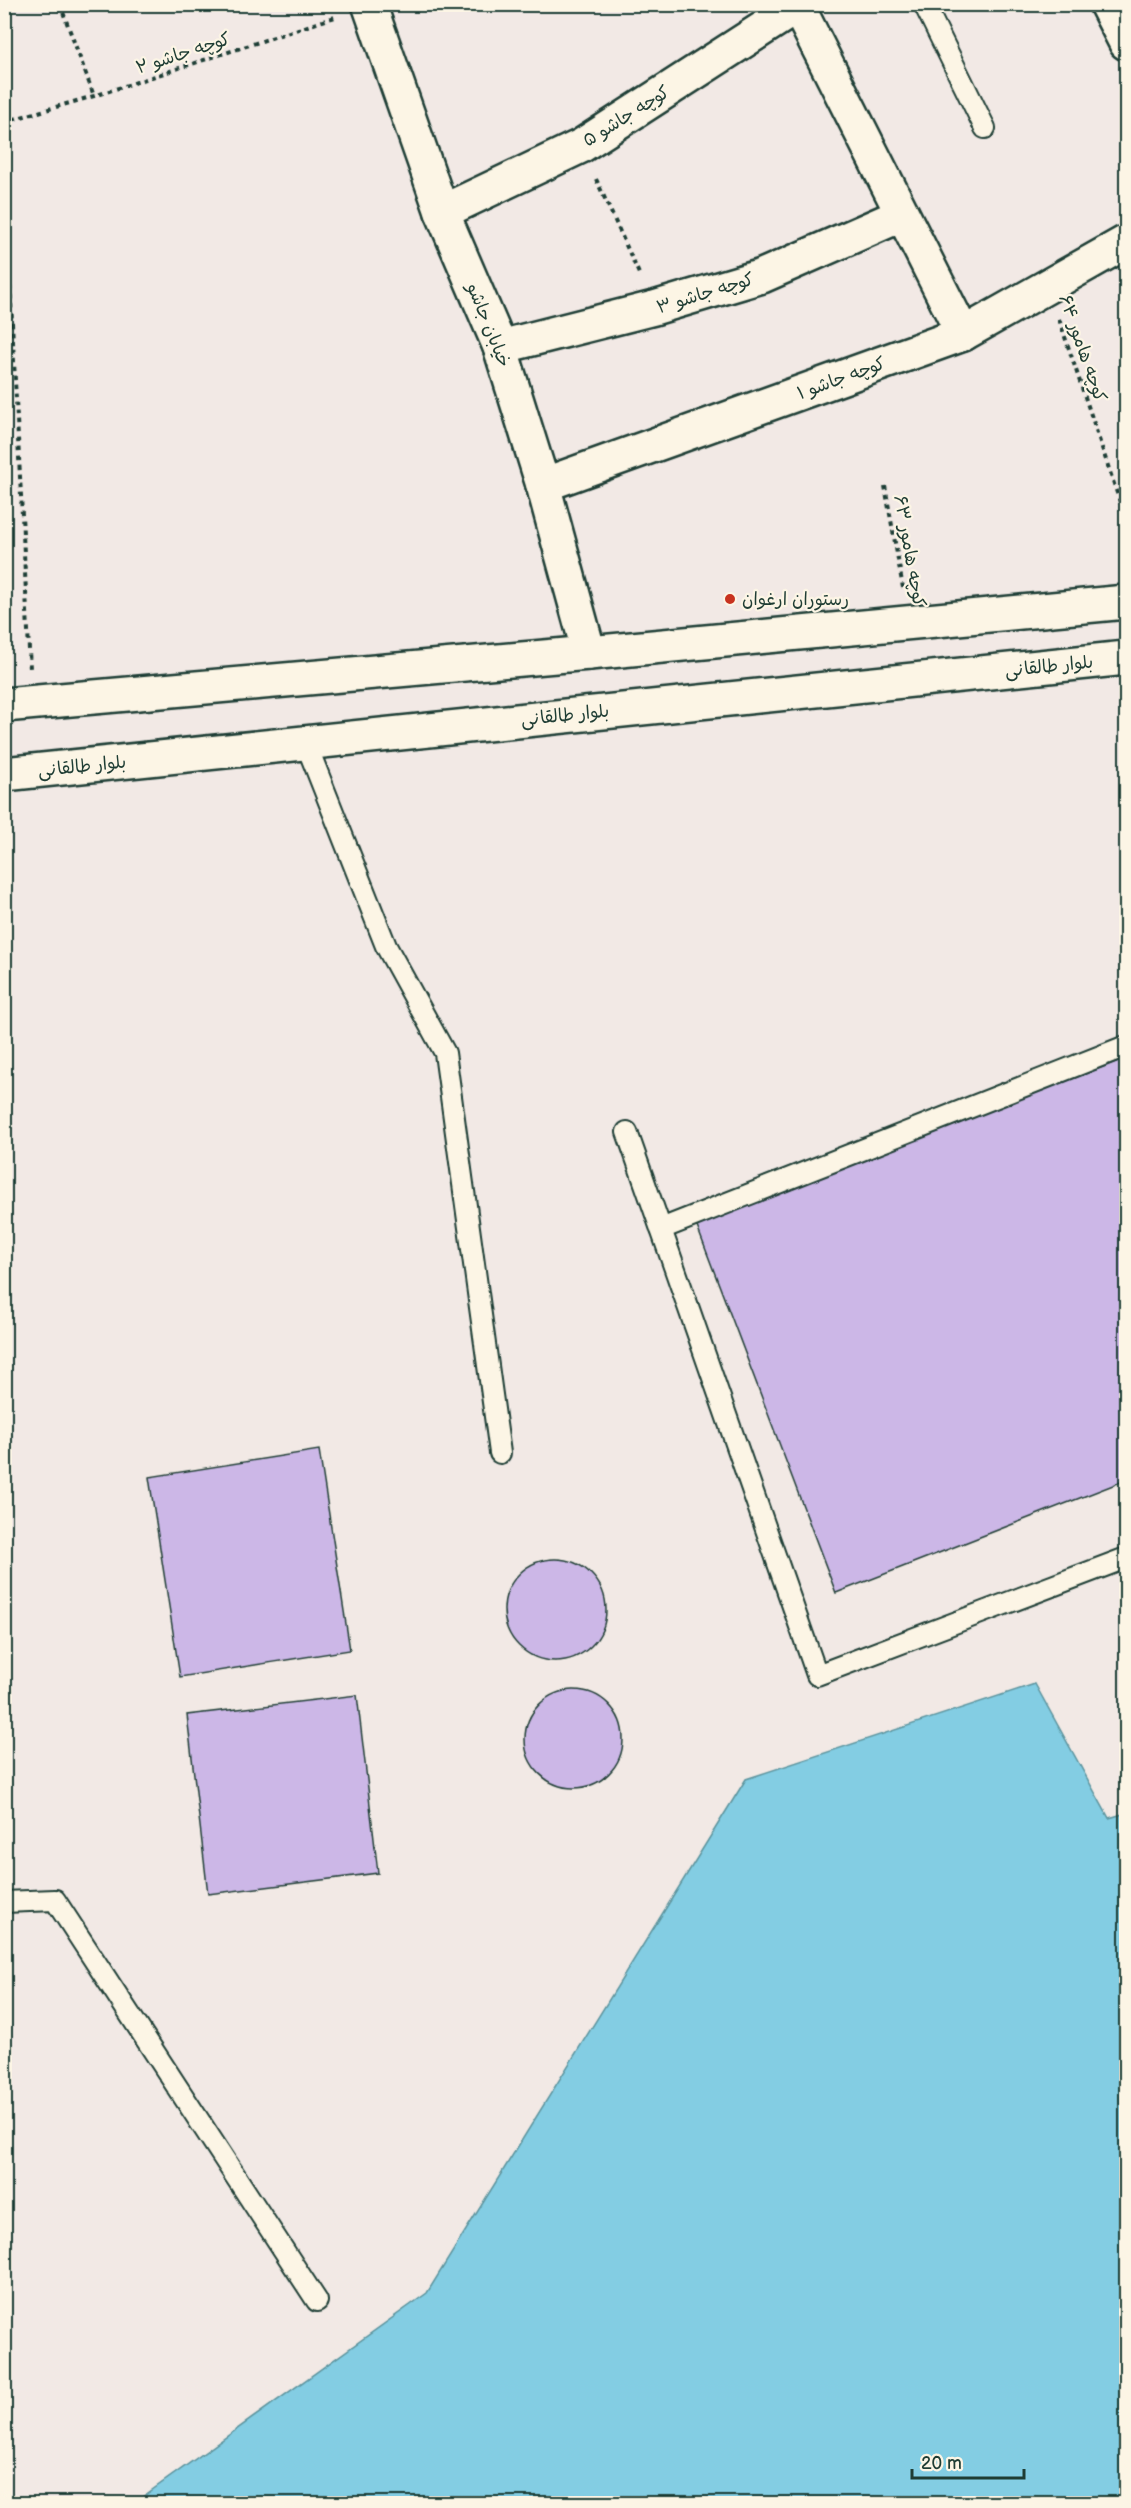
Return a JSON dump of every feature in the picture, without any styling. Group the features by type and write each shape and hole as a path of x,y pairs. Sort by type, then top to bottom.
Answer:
{"street":[{"path":"1106,4 1126,43"},
{"name":"خیابان جاشو","path":"370,5 442,212 500,347 543,485 589,653"},
{"path":"800,6 901,214 963,334"},
{"name":"کوچه جاشو ۵","path":"442,212 581,146 800,6"},
{"name":"کوچه جاشو ۳","path":"500,347 654,308 762,276 901,214"},
{"name":"کوچه جاشو ۱","path":"543,485 963,334 1126,242"},
{"path":"18,704 1126,602"},
{"name":"بلوار طالقانی","path":"4,774 305,741 1126,658"}],"lane":[{"path":"924,4 985,128"},
{"path":"305,741 386,946 445,1053 500,1454"},
{"path":"661,1229 1126,1046"},
{"path":"627,1132 817,1675 1126,1558"},
{"path":"4,1902 55,1900 317,2301"}],"path":[{"path":"60,4 94,96"},
{"name":"کوچه جاشو ۲","path":"4,122 94,96 370,5"},
{"path":"581,146 654,308"},
{"path":"4,169 18,704"},
{"name":"کوچه هامور ۶۴","path":"1048,287 1126,520"},
{"name":"کوچه هامور ۶۳","path":"885,486 909,621"}],"water":[{"path":"1035,1684 1109,1818 1126,1813 1126,2503 134,2503 427,2293 746,1779"}],"building":[{"path":"1126,1058 1126,1480 836,1593 696,1224"},
{"path":"319,1450 350,1650 180,1677 149,1477"},
{"path":"555,1559 574,1563 591,1574 602,1591 606,1610 602,1629 591,1646 574,1657 555,1661 536,1657 519,1646 508,1629 504,1610 508,1591 519,1574 536,1563"},
{"path":"574,1690 593,1693 609,1704 620,1720 623,1739 620,1758 609,1774 593,1785 574,1788 555,1785 539,1774 528,1758 525,1739 528,1720 539,1704 555,1693"},
{"path":"357,1695 378,1873 208,1894 187,1715"}],"place":[{"name":"رستوران ارغوان","path":"730,599"}]}
